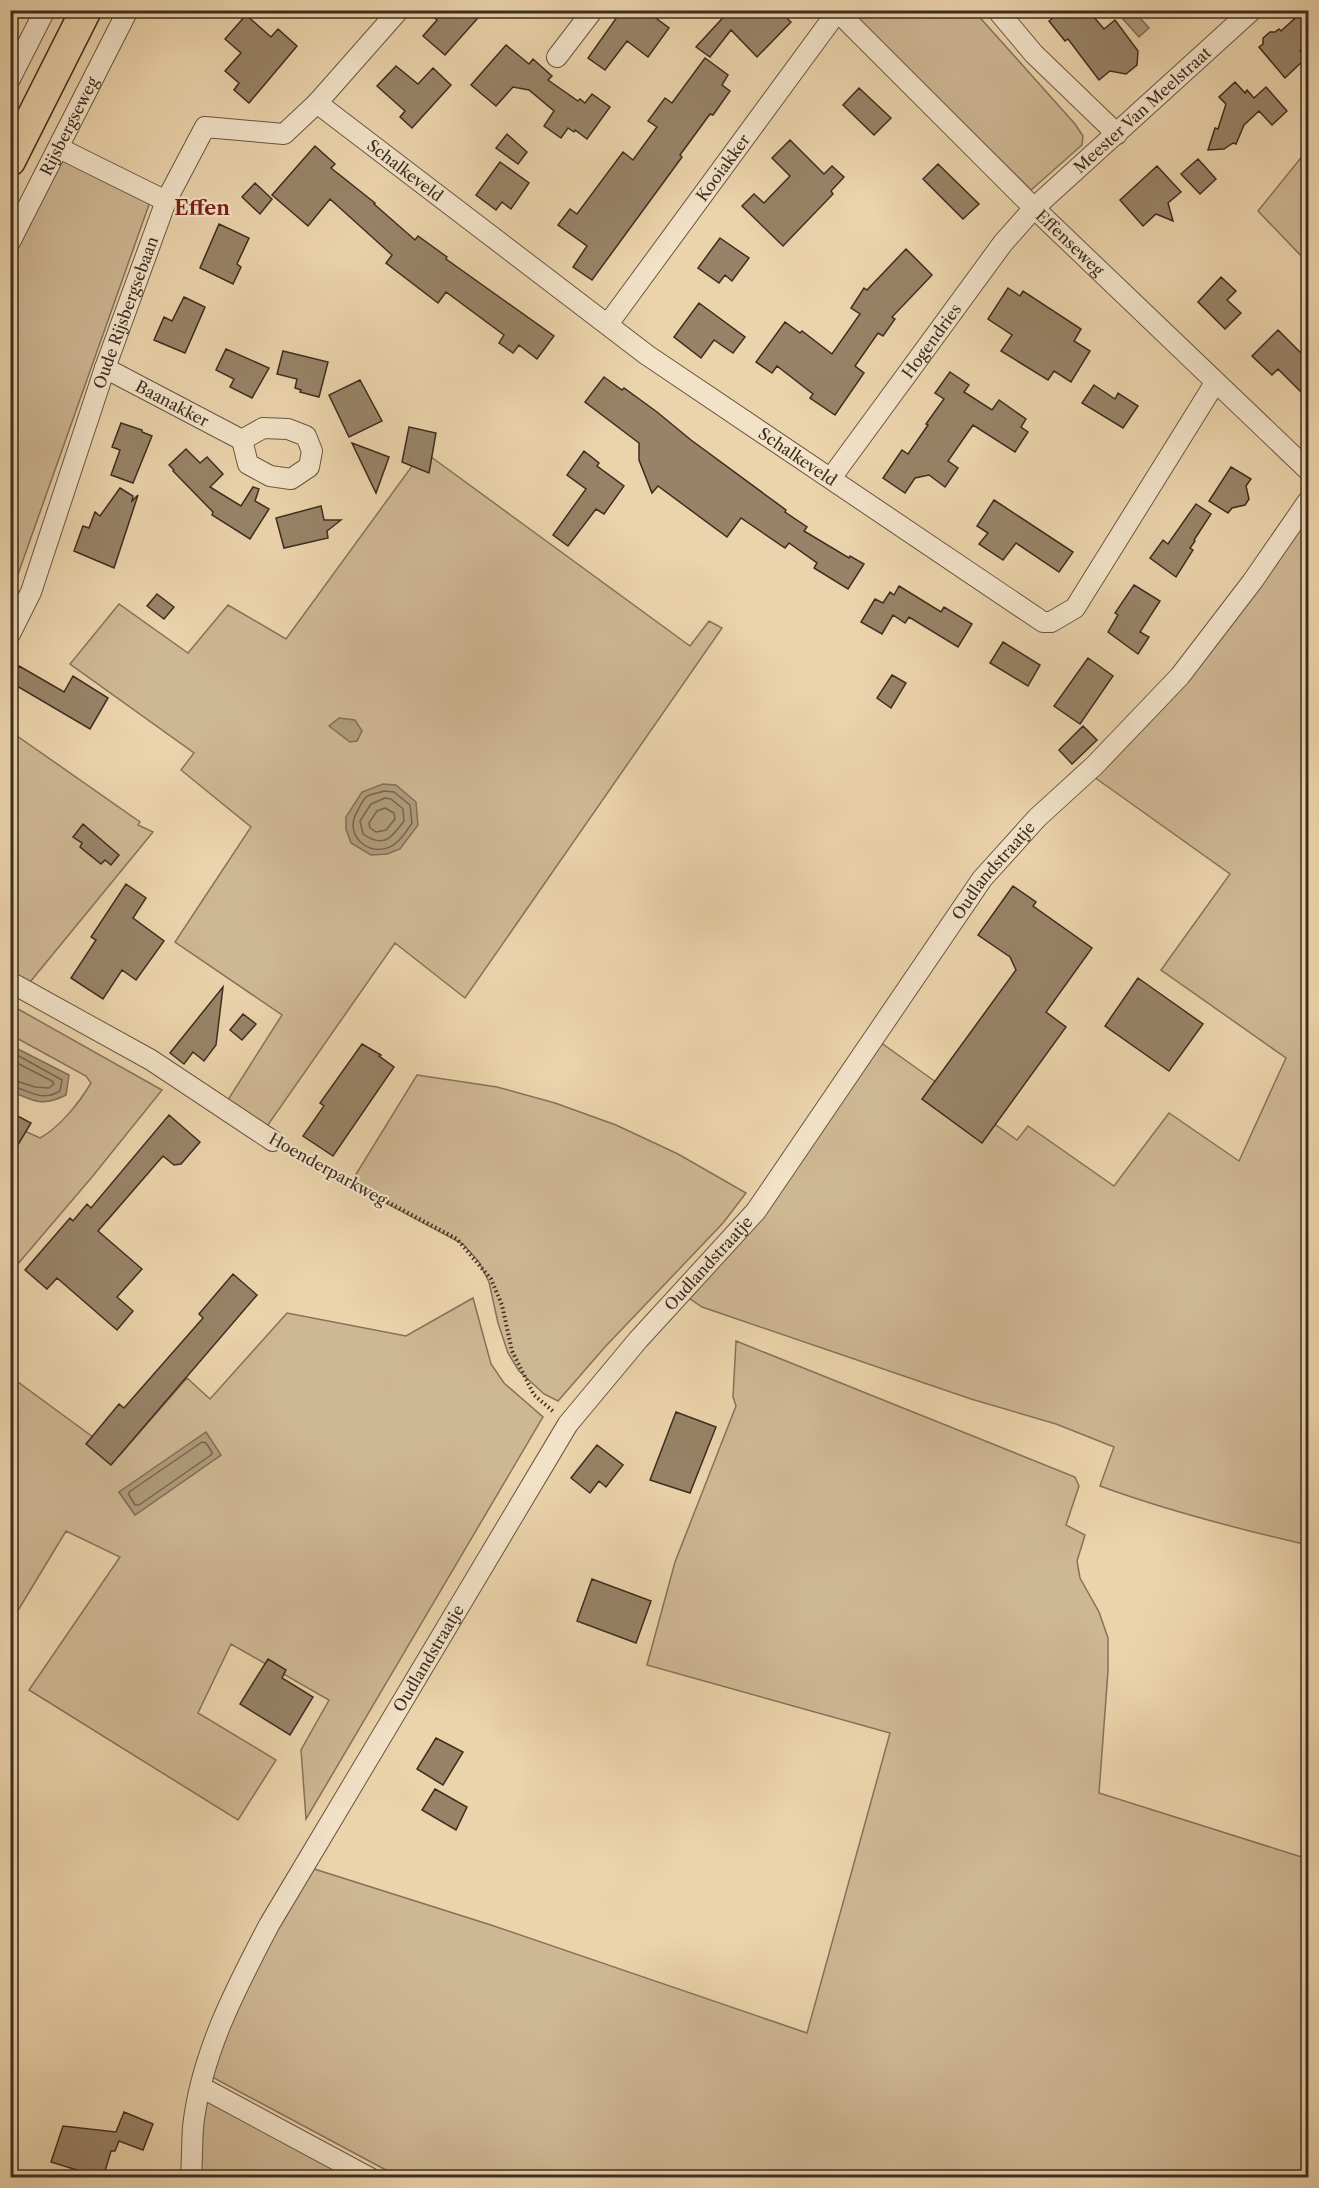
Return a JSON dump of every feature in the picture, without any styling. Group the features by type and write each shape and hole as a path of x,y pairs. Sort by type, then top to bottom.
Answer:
{"main road":[{"path":"10,161 87,10"}],"street":[{"path":"10,79 45,10"},
{"name":"Rijsbergseweg","path":"10,242 128,10"},
{"name":"Oude Rijsbergsebaan","path":"10,634 31,592 105,368 166,201 206,127 284,134 317,103 399,10"},
{"path":"557,57 593,10"},
{"path":"997,10 1034,54 1117,134"},
{"name":"Meester Van Meelstraat","path":"1034,208 1252,10"},
{"name":"Effenseweg","path":"837,11 1034,208 1308,470"},
{"name":"Kooiakker","path":"608,324 837,11"},
{"name":"Schalkeveld","path":"317,103 647,355 1043,622 1051,622 1076,608 1215,383"},
{"path":"59,148 166,201"},
{"name":"Hogendries","path":"831,478 1003,243 1034,208"},
{"name":"Baanakker","path":"105,368 242,440"},
{"name":"Oudlandstraatje","path":"191,2178 194,2125 201,2087 212,2046 232,1995 269,1924 568,1424 638,1340 756,1211 982,879 1037,818 1095,765 1180,676 1252,582 1308,501"},
{"name":"Hoenderparkweg","path":"10,982 151,1060 273,1141"},
{"path":"201,2087 370,2178"}],"path":[{"name":"Hoenderparkweg","path":"273,1141 457,1239 491,1279 502,1305 512,1351 534,1395 568,1424"}],"shaded area":[{"path":"850,11 974,11 1075,124 1083,136 1082,145 1031,190"},
{"path":"1308,149 1308,263 1258,211"},
{"path":"61,160 151,199 11,594 11,257"},
{"path":"423,451 690,646 709,621 722,628 465,998 395,943 263,1132 224,1106 282,1015 175,942 251,827 181,770 194,753 70,664 119,604 188,653 228,605 286,639"},
{"path":"1308,514 1308,1545 1203,1519 1100,1486 1114,1447 1056,1424 971,1399 702,1307 689,1298 762,1215 880,1042 1017,1140 1028,1126 1114,1186 1169,1113 1239,1161 1286,1058 1161,970 1230,874 1094,777 1196,671"},
{"path":"10,731 140,822 138,825 153,832 26,987 11,979"},
{"path":"11,1005 162,1090 11,1272 11,1125 40,1138 55,1128 68,1114 91,1083 86,1076 11,1035"},
{"path":"417,1075 497,1087 555,1103 616,1125 678,1154 746,1193 723,1223 605,1347 558,1401 544,1394 519,1371 508,1353 498,1323 489,1282 479,1262 463,1244 350,1184"},
{"path":"473,1298 491,1364 504,1383 543,1417 306,1819 301,1750 329,1700 231,1644 198,1713 276,1760 238,1820 29,1690 120,1557 66,1531 11,1622 11,1377 119,1456 187,1378 210,1399 287,1313 406,1336","holes":["221,1455 135,1515 119,1492"]},
{"path":"736,1341 1075,1477 1079,1486 1066,1525 1085,1535 1077,1561 1080,1578 1099,1612 1108,1638 1108,1671 1099,1793 1308,1859 1308,2177 399,2177 212,2077 241,1991 311,1868 491,1925 807,2033 890,1733 647,1665 675,1562 736,1406 733,1397"},
{"path":"202,2095 357,2178 195,2178"}],"water":[{"path":"1134,11 1149,28 1139,37 1122,18"},
{"path":"339,718 355,720 362,731 357,741 350,742 329,726"},
{"path":"383,784 396,785 416,802 418,825 400,849 387,854 371,855 351,843 346,829 346,817 362,792"},
{"path":"16,1048 69,1075 66,1095 44,1102 26,1098 11,1091 11,1051"},
{"path":"206,1432 221,1455 135,1515 119,1492"}],"building":[{"path":"426,10 485,10 445,55 423,36 437,20"},
{"path":"622,10 645,10 669,28 648,57 627,41 605,70 588,58"},
{"path":"730,10 778,10 791,22 757,57 731,30 710,57 696,47"},
{"path":"1062,10 1088,10 1104,29 1115,20 1138,51 1137,65 1126,74 1110,71 1099,80 1068,39 1065,41 1049,21"},
{"path":"1304,10 1308,10 1308,43 1300,51 1306,58 1285,78 1259,47 1263,44 1263,38 1270,32 1279,29 1281,31"},
{"path":"246,15 271,37 278,29 297,46 249,103 234,90 239,83 225,71 241,53 225,39"},
{"path":"506,45 529,64 533,59 552,76 548,80 578,101 580,99 585,103 592,94 610,107 587,139 568,128 561,138 544,126 554,111 529,90 513,87 496,106 471,85"},
{"path":"705,58 728,75 722,85 730,91 680,155 682,157 592,280 573,267 587,246 558,225 570,209 577,214 623,152 633,160 657,127 648,121 665,98 672,103"},
{"path":"396,66 418,84 433,68 451,85 412,128 400,117 405,111 377,86"},
{"path":"1235,82 1245,93 1247,90 1254,98 1266,87 1287,111 1272,125 1259,111 1244,125 1236,144 1233,143 1224,149 1208,150 1226,104 1219,97"},
{"path":"859,88 891,118 874,135 843,105"},
{"path":"507,134 527,152 518,164 496,148"},
{"path":"790,140 824,174 832,166 844,177 831,191 833,194 783,246 742,206 754,194 764,203 790,176 772,158"},
{"path":"315,146 335,164 331,168 375,203 415,240 418,236 447,257 446,259 554,336 537,359 519,345 513,353 499,343 504,335 446,292 438,303 386,263 392,255 330,199 308,226 272,195"},
{"path":"1198,159 1216,179 1200,194 1181,174"},
{"path":"500,162 529,183 511,209 502,202 496,210 476,195"},
{"path":"938,164 979,204 963,219 923,179"},
{"path":"1157,166 1181,192 1168,203 1173,221 1156,214 1143,226 1120,200"},
{"path":"255,183 272,199 260,214 242,197"},
{"path":"219,224 249,238 237,264 241,267 233,284 200,268"},
{"path":"720,238 749,258 732,281 725,275 719,283 698,268"},
{"path":"906,249 932,275 892,317 895,319 883,336 878,333 855,366 864,373 835,415 810,398 813,394 777,366 772,373 756,362 785,322 800,333 802,331 832,354 860,314 851,308 864,288 867,290"},
{"path":"1221,277 1236,291 1227,300 1241,313 1225,329 1198,302"},
{"path":"1008,288 1020,296 1023,291 1081,329 1074,341 1090,351 1071,382 1054,371 1048,380 1001,351 1012,335 988,319"},
{"path":"184,297 205,307 185,353 154,340 164,317 172,321"},
{"path":"699,303 745,337 733,353 714,340 701,358 674,337"},
{"path":"1278,330 1308,360 1308,399 1278,369 1272,375 1252,356"},
{"path":"226,349 269,368 252,398 230,387 234,379 216,370"},
{"path":"283,351 328,362 319,397 300,392 301,390 295,388 297,379 277,374"},
{"path":"950,372 969,385 964,392 992,410 999,400 1026,419 1021,427 1028,432 1015,452 973,425 948,461 958,468 945,487 929,475 915,478 905,493 883,478 902,450 908,454 928,425 926,424 944,399 935,393"},
{"path":"604,377 622,390 624,388 657,412 786,510 785,512 807,527 804,531 849,558 850,556 864,564 848,589 814,568 817,563 789,543 785,548 741,518 727,537 658,486 652,493 639,460 639,443 585,402"},
{"path":"360,380 382,421 349,437 329,395"},
{"path":"1094,385 1115,399 1118,393 1138,406 1123,428 1082,403"},
{"path":"121,423 152,436 133,483 111,475 120,450 112,447"},
{"path":"409,427 436,433 429,473 402,462"},
{"path":"352,443 389,457 376,493"},
{"path":"186,449 200,463 207,457 223,474 210,487 241,506 253,487 259,489 255,501 269,509 250,539 212,515 213,512 173,471 169,465"},
{"path":"584,451 599,463 597,466 624,486 604,514 596,509 568,546 553,535 586,489 567,475"},
{"path":"1231,467 1251,479 1246,486 1249,499 1245,505 1232,508 1228,513 1209,501"},
{"path":"120,488 133,496 132,501 138,495 114,568 74,551 83,526 89,528 95,512 100,516"},
{"path":"994,500 1073,552 1059,572 1016,543 1003,560 979,544 988,533 977,526"},
{"path":"1196,504 1211,514 1194,540 1190,548 1193,550 1176,577 1150,558 1163,540 1168,544"},
{"path":"321,506 324,520 341,520 327,531 328,538 284,548 276,518"},
{"path":"1134,585 1160,601 1140,632 1149,637 1138,654 1108,632 1118,615 1115,613"},
{"path":"899,586 941,612 944,607 972,624 958,647 909,617 905,623 893,615 882,634 861,622 875,599 883,603 890,592 894,595"},
{"path":"157,594 174,607 164,619 147,606"},
{"path":"1003,642 1040,665 1028,686 990,663"},
{"path":"1088,658 1113,676 1080,724 1054,706"},
{"path":"19,666 64,692 73,676 108,698 90,729 10,682"},
{"path":"892,675 906,683 891,708 877,698"},
{"path":"1083,726 1097,740 1072,764 1059,750"},
{"path":"83,824 119,855 111,865 105,860 101,864 80,847 82,843 73,837"},
{"path":"126,884 146,898 133,918 164,941 136,980 122,970 103,999 71,978 96,940 91,937"},
{"path":"1013,886 1036,902 1033,906 1092,948 1046,1012 1066,1027 982,1143 922,1099 1016,970 1010,957 978,935"},
{"path":"1138,978 1203,1024 1169,1071 1105,1026"},
{"path":"223,987 216,1045 204,1061 193,1052 184,1064 170,1053"},
{"path":"243,1014 256,1024 242,1040 230,1030"},
{"path":"362,1044 381,1055 379,1056 394,1067 333,1156 303,1136 324,1106 320,1103"},
{"path":"10,1112 31,1123 10,1158"},
{"path":"169,1115 200,1142 181,1164 174,1165 163,1156 98,1231 142,1269 117,1297 133,1311 117,1330 57,1278 47,1289 25,1270 70,1218 73,1221 87,1204 91,1208"},
{"path":"233,1274 257,1295 111,1465 86,1444 119,1404 124,1408 203,1318 199,1314"},
{"path":"676,1412 716,1427 690,1493 650,1480"},
{"path":"597,1445 623,1465 606,1487 599,1481 590,1493 571,1478"},
{"path":"592,1579 651,1601 636,1643 577,1621"},
{"path":"268,1659 286,1670 282,1678 313,1697 290,1735 240,1704"},
{"path":"436,1738 463,1752 443,1785 417,1769"},
{"path":"435,1789 467,1807 456,1830 422,1810"},
{"path":"124,2112 153,2124 143,2150 119,2141 115,2151 111,2151 103,2178 51,2162 63,2126 116,2132"}],"district":[{"name":"Effen","path":"202,208"}]}
